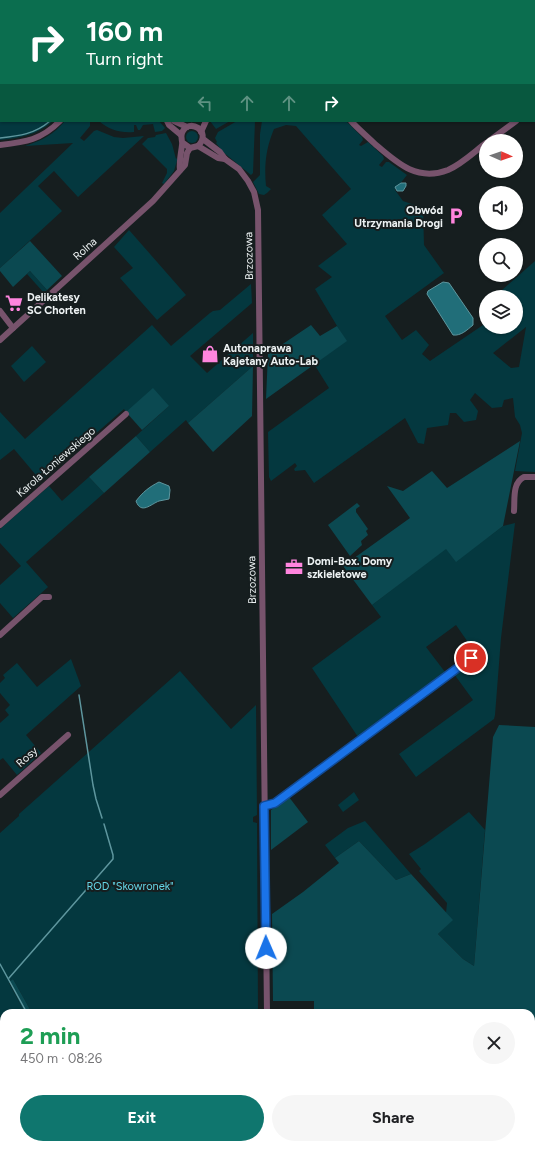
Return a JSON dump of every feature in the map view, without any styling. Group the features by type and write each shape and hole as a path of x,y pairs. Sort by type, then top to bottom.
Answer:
{"street":[{"path":"0,145 33,140 49,131 59,122"},
{"path":"168,122 181,135 183,143 180,154 180,170"},
{"path":"176,122 187,128"},
{"path":"181,135 187,128 194,126 197,122"},
{"path":"201,132 206,122"},
{"path":"352,122 398,164 410,170 423,173 437,173 450,169 479,148"},
{"path":"498,134 515,122"},
{"path":"183,143 190,148 198,146 203,139 199,128 194,126"},
{"name":"Brzozowa","path":"203,139 220,152 225,159 239,169 254,192 258,210 267,1009"},
{"name":"Brzozowa","path":"198,146 218,158 225,159"},
{"name":"Rolna","path":"0,340 148,206 184,165 190,148"},
{"path":"0,311 13,328"},
{"name":"Karola Łoniewskiego","path":"0,525 126,414"},
{"path":"514,511 516,485 522,477 535,476"},
{"path":"0,635 42,597 49,597"},
{"path":"264,806 275,803 471,658"},
{"name":"Rosy","path":"0,795 68,735"}],"green space":[{"path":"0,122 52,122 34,133 0,140"},
{"path":"64,122 90,122 90,126 80,138 84,141 97,130 114,137 123,138 144,136 78,197 54,171 38,186 62,211 0,268 0,213 73,143 25,146 37,142 56,130"},
{"path":"100,122 160,122 165,128 162,131 155,132 153,124 143,125 140,130 138,130 136,125 134,125 134,132 124,132 111,129"},
{"path":"211,122 228,122 216,129"},
{"path":"235,122 255,122 253,173 251,175 223,152 216,143 215,138 218,132"},
{"path":"262,122 347,122 362,137 363,140 359,145 361,146 368,142 383,156 384,159 379,165 380,166 382,167 386,162 389,162 407,175 395,190 403,201 423,208 424,245 444,273 385,316 402,340 416,330 429,345 422,354 430,361 479,328 479,334 517,334 493,353 511,368 519,367 526,327 523,329 523,290 502,290 511,282 523,282 523,272 535,261 535,472 515,471 522,433 520,425 515,417 513,398 504,400 502,407 492,408 475,393 470,400 478,411 476,420 464,422 456,413 450,413 448,425 427,428 424,444 418,443 405,418 314,483 305,470 295,471 294,469 297,466 295,463 271,481 269,477 268,432 329,388 314,364 346,341 315,289 332,277 318,266 347,244 322,215 351,189 296,126 286,125 274,129 267,150 265,171 266,186 271,189 264,195 259,194 253,182 260,175 260,134"},
{"path":"190,131 194,131 198,137 194,143 190,143 186,139 186,135"},
{"path":"166,133 172,144 176,159 178,157 174,171 164,184 162,183 167,173 167,169 142,144 148,138"},
{"path":"129,230 186,295 157,320 120,278 133,268 114,247"},
{"path":"30,271 47,290 44,293 27,274"},
{"path":"251,284 252,303 190,356 207,373 253,333 253,366 188,423 186,420 150,452 136,436 169,406 126,412 124,409 41,481 14,449 0,460 0,412 25,439 152,325 171,346 210,313 220,310"},
{"path":"32,346 46,362 24,382 11,366"},
{"path":"89,477 104,493 26,562 48,587 13,618 0,603 0,585 21,566 0,543 0,529 49,486 62,501"},
{"path":"515,523 501,638 494,719 416,777 399,754 473,700 454,674 470,663 474,657 468,652 472,648 456,625 426,647 445,672 358,737 312,668 381,617 372,605 446,548 456,561 503,526"},
{"path":"71,659 81,686 26,735 41,753 17,775 3,758 0,760 0,723 9,715 5,710 10,705 0,693 0,683 5,678 3,675 17,663 37,687"},
{"name":"ROD \"Skowronek\"","path":"180,671 231,729 256,705 257,815 253,817 253,822 257,823 258,1009 30,1009 13,979 9,983 23,1009 0,1009 0,833 19,816 19,814"},
{"path":"354,792 359,800 343,812 338,805"},
{"path":"469,812 485,830 474,966 463,959 438,934 452,920 446,913 447,903 419,871 421,869 409,854"},
{"path":"365,821 411,874 396,880 359,841 335,858 325,845 348,828"}],"shaded area":[{"path":"401,183 406,183 406,186 403,191 397,191 395,187"},
{"path":"30,241 62,276 47,290 30,271 13,287 0,271 0,268"},
{"path":"443,282 449,283 473,318 473,325 459,335 453,335 427,294 428,291"},
{"path":"311,325 320,336 337,326 347,341 266,399 268,354"},
{"path":"253,366 252,416 213,452 188,423"},
{"path":"153,388 169,406 142,430 126,412"},
{"path":"136,436 150,452 104,493 89,477"},
{"path":"520,441 503,526 456,562 446,549 372,605 343,566 410,518 387,486 403,491 432,471 447,488"},
{"path":"159,482 169,486 169,499 159,501 143,508 138,505 136,501 141,495"},
{"path":"357,503 360,506 356,509 356,512 368,529 366,531 368,535 361,541 362,545 350,556 328,525"},
{"path":"499,725 535,727 535,1009 314,1009 314,1001 273,1001 272,914 303,892 339,863 335,858 359,841 396,880 411,874 453,920 438,934 463,959 474,966 493,737"},
{"path":"289,797 308,822 271,850 271,810"},
{"path":"13,979 30,1009 23,1009 9,982"}],"waterway":[{"path":"0,138 33,132 48,122"},
{"path":"79,695 93,785 102,818"},
{"path":"9,978 113,859 104,824"},
{"path":"0,964 25,1009"}],"place":[{"name":"Obwód Utrzymania Drogi","path":"456,216"},
{"name":"Delikatesy SC Chorten","path":"14,303"},
{"name":"Autonaprawa Kajetany Auto-Lab","path":"210,354"},
{"name":"Domi-Box. Domy szkieletowe","path":"294,567"}],"route":[{"path":"266,948 264,806 274,804 471,658"}]}
